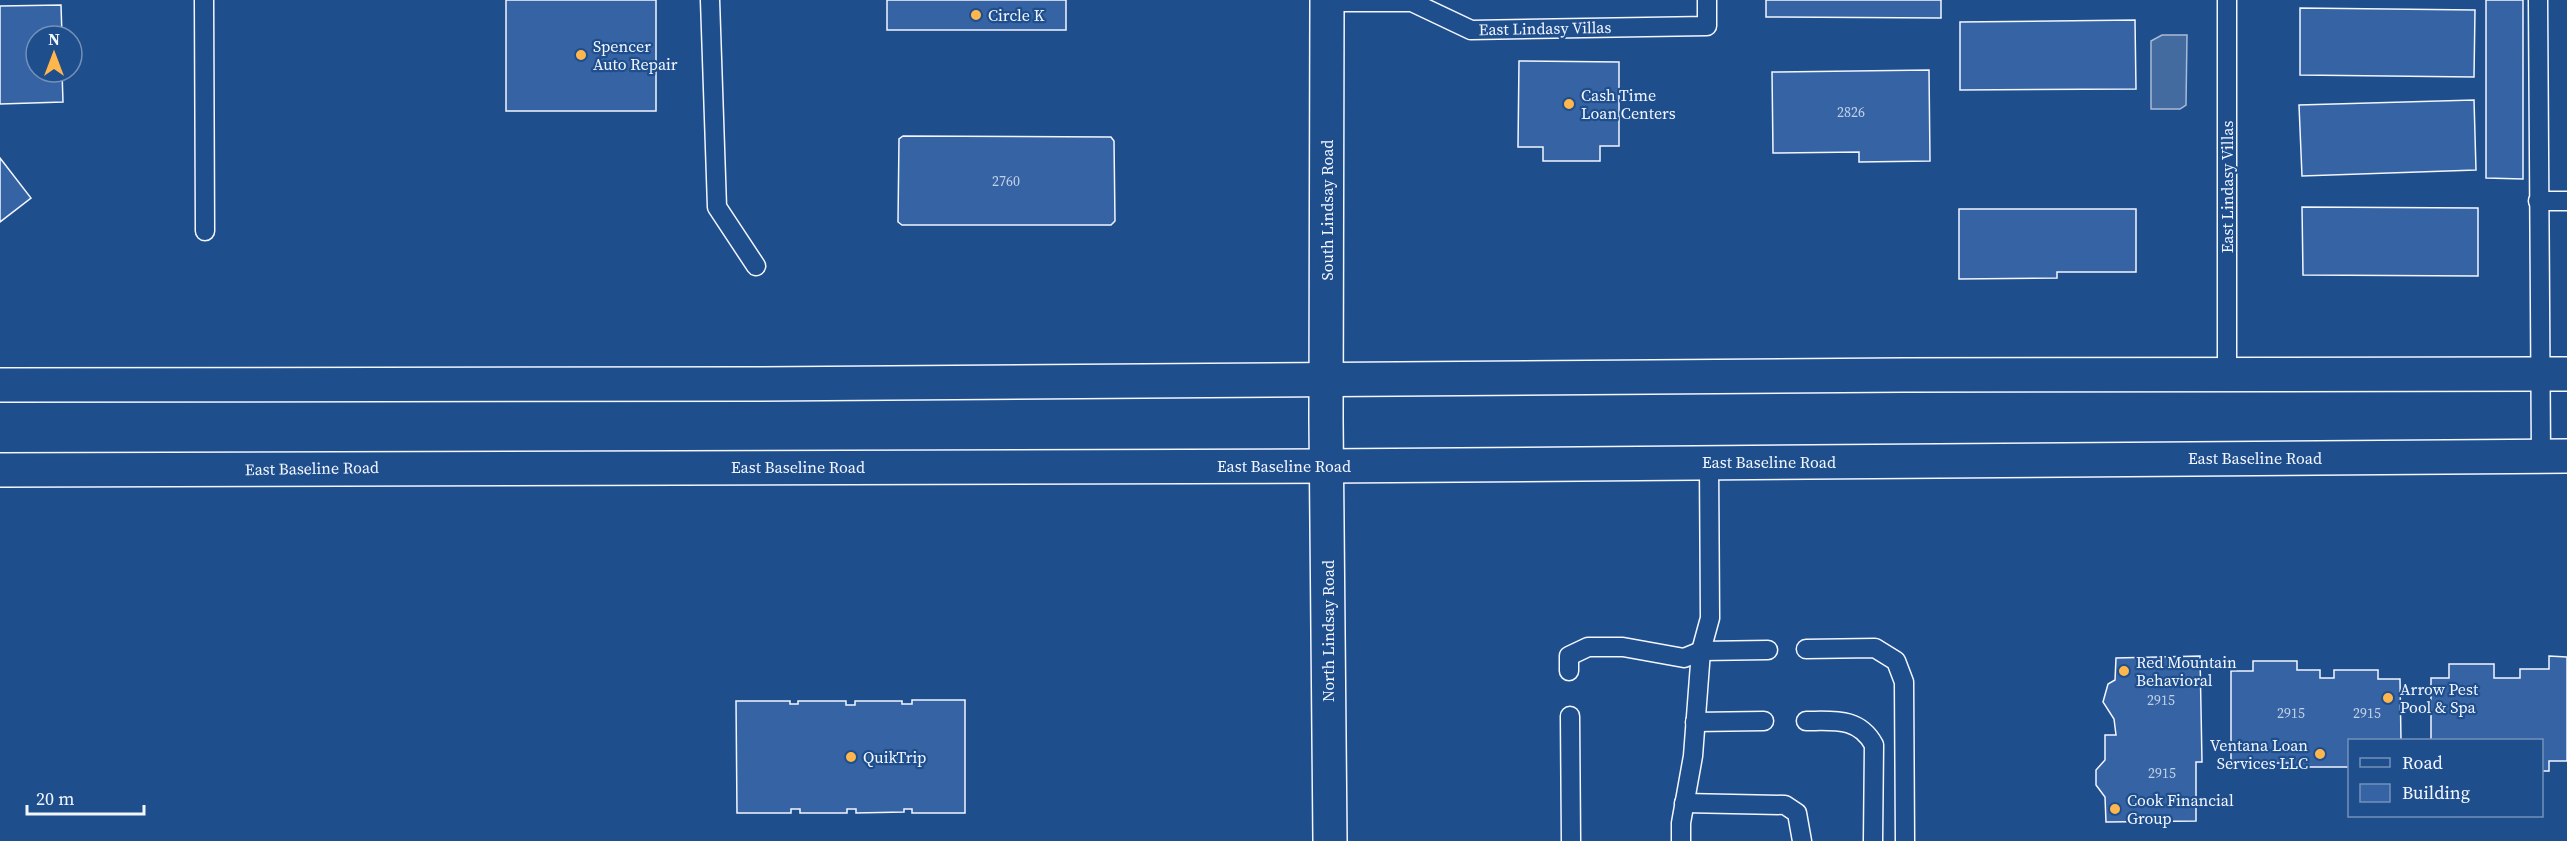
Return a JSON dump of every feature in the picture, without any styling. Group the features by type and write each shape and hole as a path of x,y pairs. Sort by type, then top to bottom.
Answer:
{"main road":[{"name":"South Lindsay Road","path":"1326,420 1327,1"},
{"path":"0,385 754,384 1326,379 2554,374"},
{"name":"North Lindsay Road","path":"1326,420 1330,841"},
{"name":"East Baseline Road","path":"0,470 1326,466 2554,456"}],"lane":[{"path":"204,0 205,231"},
{"path":"710,0 717,207 756,266"},
{"name":"East Lindasy Villas","path":"1327,1 1412,2 1471,30 1707,26 1707,0"},
{"name":"East Lindasy Villas","path":"2227,0 2227,374"},
{"path":"2538,0 2538,201 2554,374 2554,456"},
{"path":"2538,201 2567,201"},
{"path":"1681,841 1684,803 1693,756 1701,651 1710,618 1709,462"},
{"path":"1569,671 1569,656 1588,646 1623,647 1684,658 1701,651 1768,650"},
{"path":"1806,649 1875,648 1896,662 1904,682 1905,841"},
{"path":"1570,716 1571,841"},
{"path":"1695,722 1764,721"},
{"path":"1806,721 1848,721 1861,728 1870,737 1874,745 1872,841"},
{"path":"1684,803 1785,805 1797,813 1802,841"}],"water":[{"path":"2162,35 2187,35 2186,105 2180,109 2151,109 2151,41"}],"building":[{"name":"Spencer Auto Repair","path":"506,0 656,0 656,111 506,111"},
{"name":"Circle K","path":"887,0 1066,0 1066,30 887,30"},
{"path":"1766,0 1941,0 1941,18 1766,17"},
{"path":"2486,0 2523,0 2523,179 2486,178"},
{"path":"61,5 62,24 24,24 24,84 62,84 63,102 0,104 0,6"},
{"path":"2300,8 2475,10 2474,77 2300,75"},
{"path":"2135,20 2136,89 1960,90 1960,22"},
{"name":"Cash Time Loan Centers","path":"1519,61 1619,62 1619,146 1600,146 1600,161 1543,161 1543,147 1518,147"},
{"path":"1929,70 1930,161 1859,162 1859,152 1773,153 1772,72"},
{"path":"2474,100 2476,170 2302,176 2299,105"},
{"path":"903,136 1111,137 1114,141 1115,221 1111,225 902,225 898,222 899,139"},
{"path":"0,158 31,198 0,222"},
{"path":"2302,207 2478,208 2478,276 2303,275"},
{"path":"1959,209 2136,209 2136,272 2057,272 2057,278 1959,279"},
{"path":"2200,656 2202,762 2196,762 2196,821 2106,822 2105,797 2096,785 2096,770 2105,760 2105,735 2116,735 2114,719 2103,702 2108,684 2115,680 2116,658"},
{"path":"2549,656 2567,657 2567,761 2549,761 2549,771 2543,771 2543,739 2431,739 2431,678 2449,678 2449,664 2494,664 2494,678 2520,678 2520,669 2549,669"},
{"path":"2253,661 2297,661 2297,670 2320,670 2320,678 2334,678 2334,670 2378,670 2378,679 2400,679 2401,739 2348,739 2348,767 2289,767 2289,763 2231,763 2231,671 2253,671"},
{"name":"QuikTrip","path":"912,700 965,700 965,813 912,813 912,809 904,809 904,812 856,813 856,809 847,809 847,813 800,813 800,809 791,809 791,813 737,813 736,701 790,701 790,704 798,704 798,701 846,701 846,705 855,705 855,701 902,701 902,704 912,704"}],"place":[{"name":"Circle K","path":"976,15"},
{"name":"Spencer Auto Repair","path":"581,55"},
{"name":"Cash Time Loan Centers","path":"1569,104"},
{"name":"Red Mountain Behavioral","path":"2124,671"},
{"name":"Arrow Pest Pool & Spa","path":"2388,698"},
{"name":"Ventana Loan Services LLC","path":"2320,754"},
{"name":"QuikTrip","path":"851,757"},
{"name":"Cook Financial Group","path":"2115,809"}]}
